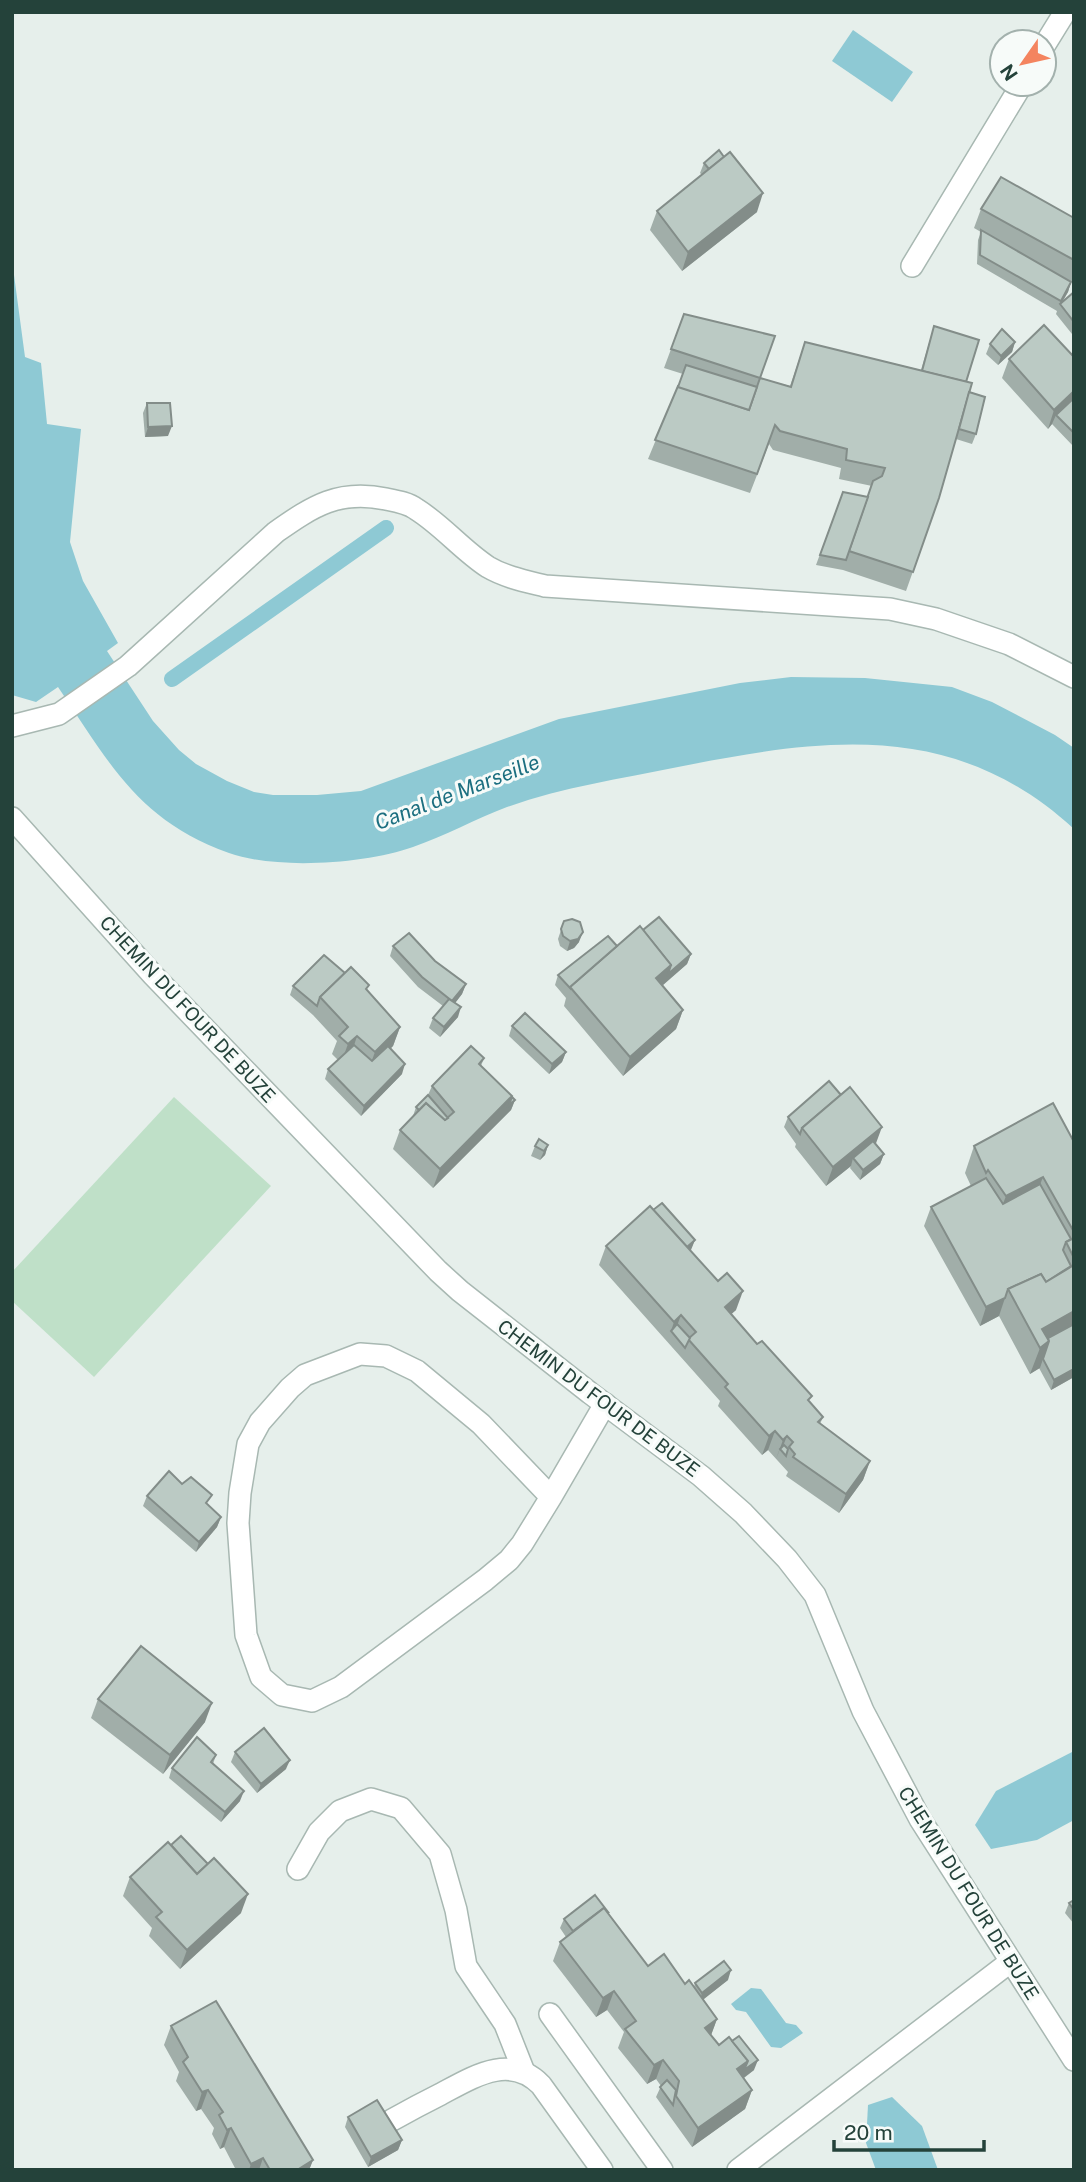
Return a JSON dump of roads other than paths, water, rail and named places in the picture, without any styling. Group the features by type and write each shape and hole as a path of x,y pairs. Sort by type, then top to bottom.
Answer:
{"street":[{"path":"1055,28 1065,12"},
{"path":"912,266 1013,98"},
{"path":"12,726 59,714 128,666 284,526 324,502 343,496 365,494 416,508 488,567 509,577 545,586 890,610 936,619 1009,644 1074,677"},
{"name":"CHEMIN DU FOUR DE BUZE","path":"12,818 153,975 426,1259 460,1291 701,1476 743,1513 787,1559 816,1595 863,1711 920,1819 982,1920 1074,2060"},
{"path":"551,1497 481,1424 417,1371 386,1356 360,1354 305,1375 260,1422 248,1444 240,1493 238,1523 246,1635 261,1677 282,1695 312,1701 341,1687 509,1560 551,1497 605,1404"},
{"path":"298,1869 319,1832 340,1811 371,1799 401,1808 440,1854 456,1910 466,1966 505,2024 524,2073"},
{"path":"738,2170 1010,1962"},
{"path":"550,2014 662,2170"},
{"path":"392,2120 482,2072 510,2069 531,2075 541,2085 602,2170"}],"water":[{"path":"853,30 913,72 892,102 832,61"},
{"name":"Canal de Marseille","path":"12,260 25,357 41,363 47,424 81,429 70,542 83,581 118,643 107,651 153,721 179,750 196,764 227,781 254,792 273,795 361,791 559,719 740,683 791,677 865,678 952,687 992,702 1074,748 1074,829 1029,794 982,769 934,753 886,746 836,745 732,757 570,789 507,807 413,847 371,858 321,863 271,862 229,853 197,839 171,824 128,786 58,687 36,702 12,695"},
{"path":"1074,1751 1074,1820 1037,1840 991,1849 975,1825 996,1791"},
{"path":"751,1988 761,1989 786,2023 796,2025 803,2033 781,2048 771,2047 746,2012 736,2010 731,2004"},
{"path":"892,2097 922,2126 938,2170 876,2170 866,2143 868,2105"}],"waterway":[{"path":"172,679 386,528"}]}
